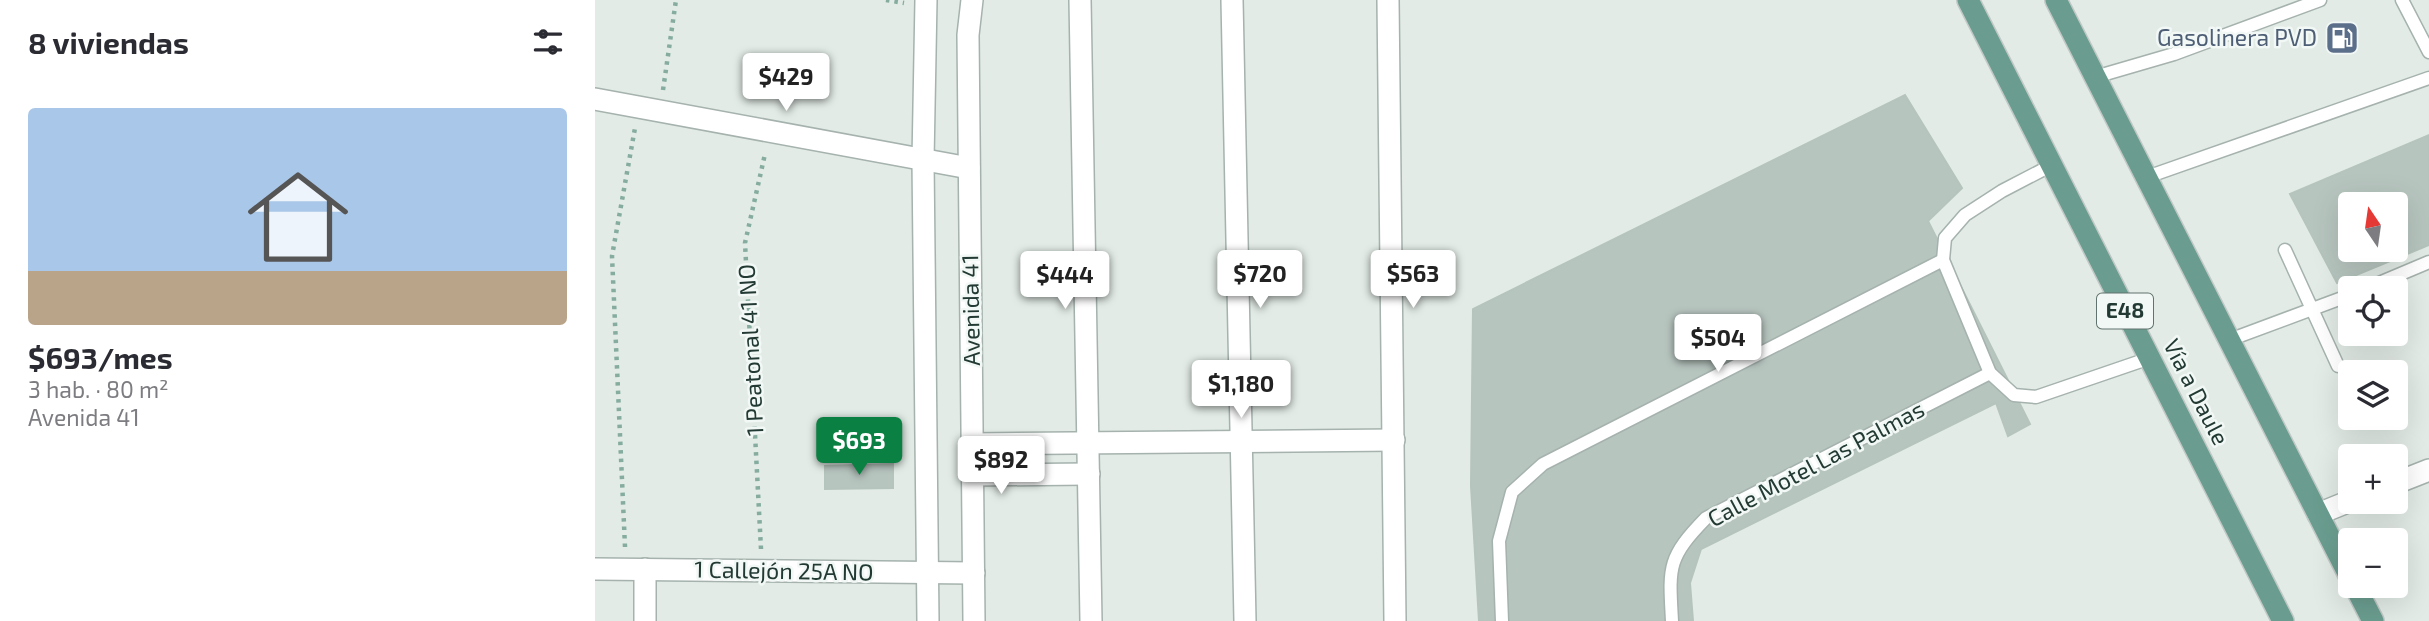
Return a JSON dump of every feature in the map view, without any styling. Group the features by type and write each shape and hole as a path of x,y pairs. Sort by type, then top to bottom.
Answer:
{"main road":[{"name":"Vía a Daule","path":"1968,0 2283,621"},
{"path":"2056,0 2338,553"},
{"path":"2361,598 2373,621"}],"street":[{"name":"Avenida 41","path":"926,0 923,160 928,621"},
{"name":"Avenida 41","path":"972,0 968,35 974,621"},
{"path":"1080,0 1091,621"},
{"path":"1232,0 1245,621"},
{"path":"1388,0 1395,621"},
{"path":"595,99 969,168"},
{"path":"972,444 1394,440"},
{"path":"2408,478 2429,470"},
{"path":"973,475 1089,474"},
{"path":"2318,514 2338,506"},
{"name":"1 Callejón 25A NO","path":"595,569 974,573"},
{"path":"635,569 645,621"}],"lane":[{"path":"2095,77 2174,54 2320,0"},
{"path":"2402,0 2429,52"},
{"path":"2147,177 2429,78"},
{"path":"2052,165 2002,191 1965,215 1945,238 1943,260 1990,373 2014,395 2036,397 2150,358"},
{"path":"2285,250 2338,366"},
{"path":"1503,621 1499,541 1502,529 1512,492 1543,464 1943,260"},
{"path":"2396,276 2429,262"},
{"path":"2229,340 2338,300"},
{"name":"Calle Motel Las Palmas","path":"1672,621 1669,573 1680,545 1706,518 1990,373"}],"path":[{"path":"660,111 676,0"},
{"path":"635,569 612,256 638,107"},
{"name":"1 Peatonal 41 NO","path":"762,570 745,243 769,131"}],"building":[{"path":"1905,95 1962,188 1928,221 2030,424 2008,436 1996,403 1701,549 1690,583 1693,621 1479,621 1471,486 1473,309"},
{"path":"2429,135 2429,245 2408,254 2408,192 2338,192 2338,262 2388,262 2354,276 2338,276 2337,283 2290,194"},
{"path":"893,464 893,488 825,489 825,466"}],"place":[{"name":"Gasolinera PVD","path":"2342,38"}]}
